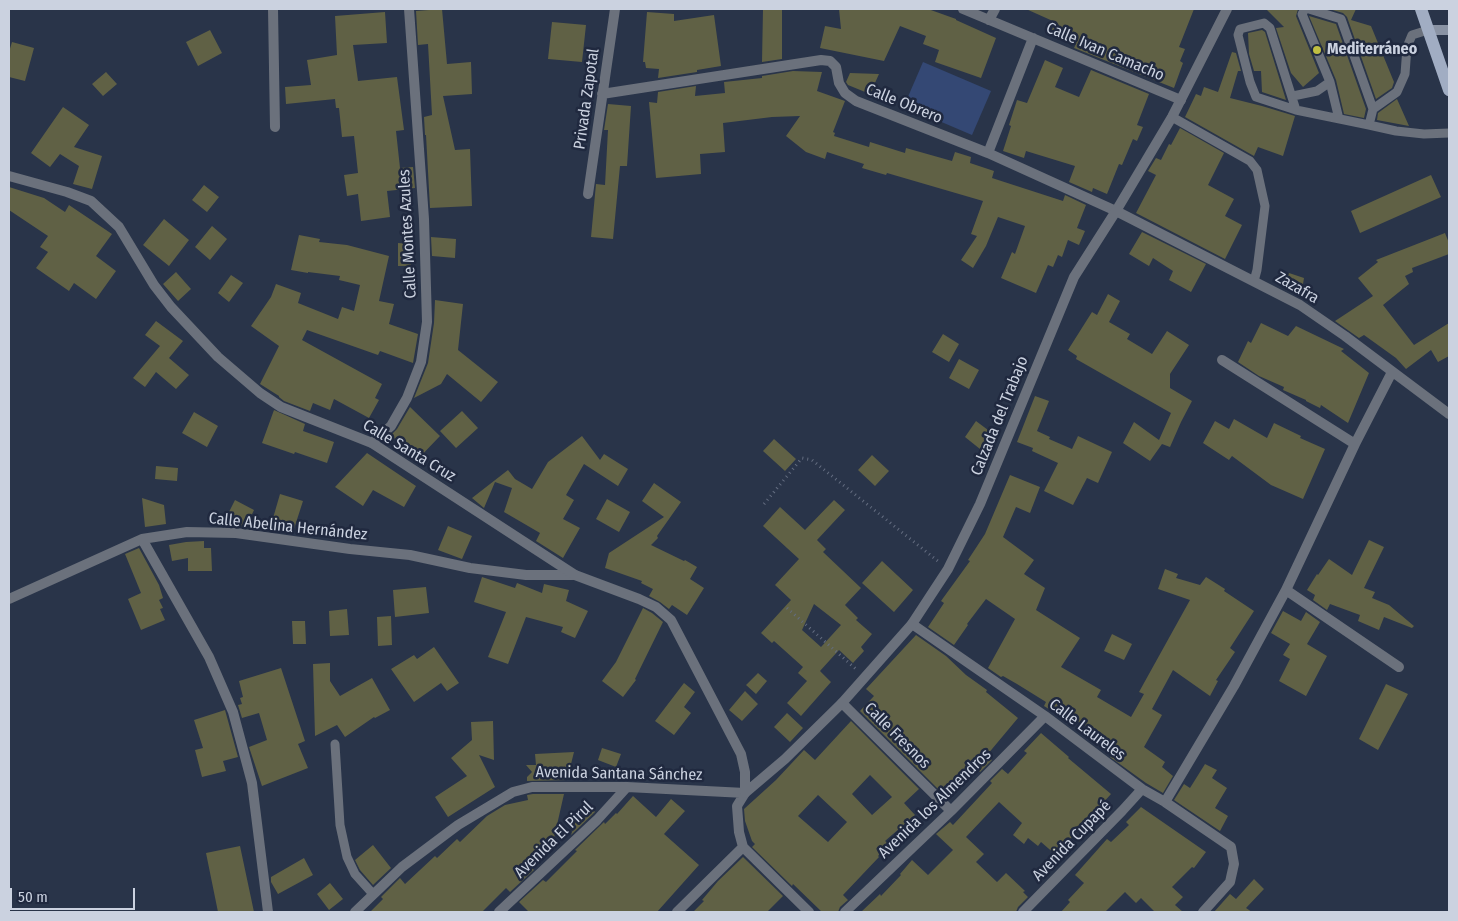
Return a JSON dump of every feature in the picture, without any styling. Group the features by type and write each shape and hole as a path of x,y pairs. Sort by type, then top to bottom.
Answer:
{"main road":[{"path":"1421,9 1428,30 1444,62 1449,90"},
{"path":"1428,30 1449,30"}],"street":[{"path":"273,9 276,127"},
{"name":"Calle Montes Azules","path":"372,443 391,426 408,398 421,362 427,322 424,219 409,9"},
{"name":"Privada Zapotal","path":"588,194 615,9"},
{"name":"Calle Ivan Camacho","path":"962,9 1181,100"},
{"path":"989,20 995,9"},
{"name":"Calzada del Trabajo","path":"745,793 785,759 842,703 912,624 948,568 980,504 1074,277 1172,117 1227,9"},
{"path":"988,153 1033,38"},
{"name":"Calle Obrero","path":"602,94 821,60 830,61 836,67 839,83 845,93 856,101 988,153 1116,211"},
{"name":"Calle Santa Cruz","path":"9,176 92,201 119,227 154,285 171,308 247,384 281,407 372,443 575,575 656,607 671,620 741,754 745,772 745,793"},
{"name":"Zazafra","path":"1116,211 1300,305 1345,336 1449,414"},
{"path":"1222,360 1355,444"},
{"path":"1165,802 1234,686 1286,590 1355,444 1392,372"},
{"name":"Calle Abelina Hernández","path":"9,599 142,539 187,532 236,533 350,549 410,555 470,568 526,575 575,575"},
{"path":"142,539 209,657 234,712 252,783 268,912"},
{"path":"1286,590 1399,667"},
{"name":"Calle Laureles","path":"912,624 1045,716 1142,789 1165,802 1231,847 1234,864 1230,882 1202,912"},
{"name":"Calle Fresnos","path":"842,703 951,811"},
{"name":"Avenida los Almendros","path":"845,912 951,811 1045,716"},
{"name":"Avenida Santana Sánchez","path":"355,912 402,867 458,825 513,792 532,786 627,787 745,793"},
{"name":"Avenida El Pirul","path":"500,912 597,820 627,787"},
{"name":"Avenida Cupapé","path":"1022,912 1142,789"},
{"path":"745,793 737,806 739,832 743,847 809,912"},
{"path":"677,912 743,847"}],"lane":[{"path":"1305,9 1302,14 1330,82 1339,119"},
{"path":"1310,9 1341,19 1373,109 1369,125"},
{"path":"1296,110 1270,28 1264,23 1240,28 1238,34 1250,82 1256,97 1296,110 1396,131 1424,134 1449,133"},
{"path":"1373,109 1397,92 1405,74 1407,47 1412,35 1428,30"},
{"path":"1293,96 1317,91 1330,82"},
{"path":"1172,117 1250,161 1257,170 1265,206 1254,281"},
{"path":"335,744 340,825 347,857 355,874 373,894"}],"path":[{"path":"764,504 802,458 812,460 948,568"},
{"path":"787,608 864,677"}],"shaded area":[{"path":"923,62 991,91 972,135 904,106"}],"building":[{"path":"442,9 447,64 471,62 472,94 443,96 455,150 470,149 472,206 430,208 424,117 432,115 428,44 418,45 416,11"},
{"path":"763,9 782,9 782,59 762,62"},
{"path":"839,9 928,9 956,19 996,38 981,78 935,62 939,50 923,44 926,36 900,26 884,61 820,48 825,26 841,29"},
{"path":"1026,9 1194,9 1179,47 1185,49 1180,61 1183,63 1174,88 1074,48 1076,44 1050,35 1055,22"},
{"path":"1266,9 1298,9 1296,16 1319,73 1303,87 1291,73 1276,28 1284,27"},
{"path":"1329,9 1356,9 1351,20 1371,26 1394,82 1392,88 1376,99 1347,17 1343,13"},
{"path":"385,12 387,43 353,45 358,81 397,77 404,130 396,131 400,168 413,167 415,188 387,191 390,217 361,221 358,194 347,196 344,175 358,173 354,136 342,137 339,108 336,108 335,99 286,104 285,87 311,85 307,60 337,55 335,16"},
{"path":"647,12 674,14 674,21 714,15 721,66 658,78 659,69 646,68 645,62 643,62"},
{"path":"1309,16 1336,24 1366,109 1364,118 1344,114 1336,80"},
{"path":"552,22 586,25 582,62 548,59"},
{"path":"210,30 222,53 198,66 186,42"},
{"path":"1262,30 1265,32 1286,100 1262,92 1261,71 1254,71 1249,54 1248,33"},
{"path":"12,42 34,48 25,81 9,77 9,52"},
{"path":"1232,52 1236,53 1241,71 1238,71 1230,98 1295,116 1283,156 1258,147 1254,156 1185,117 1196,94 1201,96 1204,87 1218,92"},
{"path":"1045,60 1063,68 1055,87 1079,97 1091,70 1149,94 1137,125 1143,127 1137,141 1133,139 1122,165 1119,164 1107,194 1093,188 1092,192 1069,182 1075,166 1026,151 1024,158 1003,151 1017,100 1027,103"},
{"path":"793,71 822,72 817,91 845,101 833,132 835,133 834,136 869,147 870,142 905,153 906,148 952,161 955,152 971,157 970,163 994,171 992,178 1063,201 1065,195 1086,205 1077,228 1085,231 1079,245 1068,240 1062,257 1058,255 1053,267 1048,265 1036,293 1001,278 1012,252 1015,254 1025,226 998,217 986,246 973,268 961,260 977,236 971,234 983,201 887,173 886,175 862,168 864,164 827,152 825,159 806,152 786,136 800,116 772,117 723,123 725,152 700,154 701,174 656,178 649,102 657,103 658,92 696,86 695,96 725,93 724,82 762,78 762,76"},
{"path":"106,72 117,84 103,96 92,84"},
{"path":"850,73 879,74 870,94 848,85 846,82"},
{"path":"1397,99 1409,126 1377,120 1378,113"},
{"path":"608,104 631,106 627,166 620,166 613,239 591,237 596,184 605,185 608,130 604,130"},
{"path":"63,107 89,125 74,147 102,156 92,189 73,184 79,166 60,154 50,167 31,153"},
{"path":"1180,128 1224,153 1208,185 1234,199 1225,216 1242,225 1225,259 1136,213 1156,175 1148,171 1156,158 1161,160"},
{"path":"1431,175 1441,197 1360,233 1351,211"},
{"path":"204,185 219,197 207,212 192,200"},
{"path":"9,187 44,198 65,212 69,205 112,234 96,256 116,271 96,299 74,283 69,291 36,268 48,252 40,247 48,236 9,210"},
{"path":"164,219 189,240 169,266 143,245"},
{"path":"212,226 227,239 210,260 195,247"},
{"path":"1142,232 1206,264 1191,292 1169,280 1173,271 1153,258 1149,266 1129,254"},
{"path":"1445,233 1449,243 1449,254 1412,268 1413,272 1405,276 1409,284 1383,305 1414,345 1449,323 1449,356 1438,362 1431,350 1406,369 1396,358 1364,335 1359,338 1335,321 1373,296 1358,278 1378,262 1376,260"},
{"path":"299,235 320,239 319,242 347,245 389,256 379,301 394,304 389,324 418,334 413,363 380,351 378,355 307,330 302,340 382,384 375,398 379,400 369,418 334,399 330,410 313,403 310,411 284,401 260,384 279,346 251,326 271,297 276,284 301,293 298,303 338,319 342,307 354,311 360,285 339,280 340,276 291,270"},
{"path":"431,237 456,239 455,258 432,256"},
{"path":"398,243 411,244 411,266 398,266"},
{"path":"176,272 191,289 178,301 163,284"},
{"path":"1289,273 1304,278 1301,296 1280,284"},
{"path":"231,275 243,283 229,302 218,293"},
{"path":"1108,294 1120,301 1109,322 1130,334 1127,339 1152,354 1167,331 1189,345 1170,374 1170,388 1192,401 1170,447 1162,444 1150,461 1123,443 1134,422 1159,440 1171,413 1076,359 1077,356 1068,350 1092,312 1097,315"},
{"path":"435,300 463,304 458,350 498,382 481,402 447,374 441,384 414,398 428,363 434,323"},
{"path":"156,321 183,341 169,358 189,375 176,389 156,372 145,387 133,378 160,346 145,335"},
{"path":"1261,323 1288,336 1296,326 1344,349 1341,351 1369,373 1348,423 1321,405 1320,408 1283,390 1284,387 1259,376 1238,362 1248,341 1251,343"},
{"path":"943,334 959,344 949,362 932,352"},
{"path":"959,359 979,370 969,389 949,378"},
{"path":"1035,396 1049,401 1037,431 1050,437 1049,439 1072,449 1078,436 1112,452 1098,483 1087,478 1073,505 1044,491 1058,463 1032,451 1033,448 1017,442"},
{"path":"410,407 440,436 417,460 391,435 397,429"},
{"path":"274,410 305,424 303,431 334,442 327,463 262,443"},
{"path":"462,411 478,428 456,448 440,431"},
{"path":"194,412 218,426 207,447 182,433"},
{"path":"1234,419 1267,438 1274,423 1301,436 1300,438 1325,449 1303,499 1271,485 1232,456 1229,460 1203,443 1215,421 1229,429"},
{"path":"976,421 992,433 980,449 965,437"},
{"path":"582,436 600,460 604,454 628,469 618,486 584,464 566,495 574,500 563,519 580,528 563,558 536,541 540,533 504,512 512,488 495,482 484,508 472,498 508,470 515,479 532,489 548,462"},
{"path":"774,439 796,459 785,471 763,451"},
{"path":"367,453 416,486 404,507 373,490 363,506 335,487"},
{"path":"872,455 889,471 875,486 858,470"},
{"path":"156,466 178,468 177,481 155,479"},
{"path":"1010,475 1040,487 1030,513 1016,507 1003,537 1034,560 1024,574 1045,588 1036,610 1080,638 1061,667 1101,690 1097,697 1131,717 1144,694 1139,692 1190,600 1158,589 1165,569 1178,574 1176,578 1200,585 1206,577 1254,611 1230,648 1235,652 1216,680 1218,681 1210,696 1173,670 1152,709 1162,715 1144,747 1165,762 1162,767 1173,776 1163,793 1110,757 1112,753 1093,742 1099,732 1070,718 1068,721 1044,706 1046,702 988,668 1015,619 986,599 954,645 928,627 944,603 941,601 970,561 968,560 985,534"},
{"path":"654,483 681,502 657,536 658,538 651,545 697,567 690,579 704,588 687,615 672,605 669,609 649,596 653,589 641,583 642,581 605,568 609,553 664,517 642,501"},
{"path":"280,494 303,501 293,532 271,525"},
{"path":"142,498 164,505 166,524 145,527"},
{"path":"607,499 630,512 619,532 596,519"},
{"path":"235,500 254,510 246,527 238,526 225,520"},
{"path":"834,500 845,510 817,540 826,549 823,552 861,588 845,605 858,618 856,620 872,634 861,647 864,651 853,663 839,650 820,671 831,682 801,716 787,703 807,681 798,673 803,667 774,641 772,643 761,633 791,600 775,585 799,559 763,526 780,507 805,530","holes":["814,604 841,625 821,647 802,630"]},
{"path":"448,526 472,536 462,559 438,550"},
{"path":"1369,540 1384,547 1364,588 1375,592 1372,598 1389,605 1414,626 1412,628 1384,617 1379,630 1358,621 1360,615 1330,604 1327,610 1313,600 1315,595 1307,590 1329,559 1352,575"},
{"path":"204,541 204,548 211,548 212,571 188,571 188,558 172,561 169,545"},
{"path":"139,548 159,585 163,598 159,600 163,608 160,609 165,620 141,630 128,599 141,593 125,554"},
{"path":"882,561 913,590 894,612 862,583"},
{"path":"482,577 515,588 517,583 542,593 544,584 569,590 566,601 588,611 575,638 561,632 563,627 526,617 508,664 488,657 506,612 474,602"},
{"path":"426,587 429,613 395,617 393,590"},
{"path":"643,608 663,622 636,680 623,697 602,681 616,662"},
{"path":"347,609 349,635 330,636 329,611"},
{"path":"1283,611 1301,621 1306,612 1320,622 1307,644 1327,656 1306,696 1279,681 1290,659 1283,655 1290,644 1271,633"},
{"path":"391,616 392,645 378,646 377,617"},
{"path":"292,621 305,621 306,644 293,644"},
{"path":"1112,634 1132,644 1124,660 1104,651"},
{"path":"916,635 946,656 1018,718 987,755 992,760 980,772 972,764 943,794 860,711 874,696 866,689"},
{"path":"434,647 459,683 447,691 441,683 414,702 391,669 414,655 417,659"},
{"path":"330,663 330,681 340,696 372,678 390,710 374,717 345,737 337,725 315,736 313,664"},
{"path":"281,668 305,741 298,744 308,768 262,786 249,747 267,740 259,713 242,718 238,705 242,704 240,698 243,697 239,681"},
{"path":"758,673 767,681 756,694 746,685"},
{"path":"684,683 695,692 684,707 691,713 674,735 655,721"},
{"path":"1386,684 1408,694 1378,750 1359,739"},
{"path":"745,691 758,704 742,721 729,710"},
{"path":"225,710 238,757 223,761 226,771 202,777 195,750 203,748 194,720"},
{"path":"787,713 803,728 790,742 774,727"},
{"path":"493,721 494,760 479,755 495,787 448,817 435,797 467,776 451,758 472,740 471,722"},
{"path":"851,721 919,789 904,803 915,815 885,841 889,844 879,857 843,895 848,900 840,907 838,912 822,912 752,847 755,844 752,841 745,821 744,809 776,780 804,750 815,760","holes":["870,775 892,797 872,815 852,794","818,795 847,822 828,842 798,816"]},
{"path":"1041,733 1111,794 1056,855 1041,842 1038,846 1028,838 1024,844 1013,835 1022,823 999,802 966,837 984,854 976,862 997,882 1006,873 1025,891 1023,892 1028,897 1018,907 1016,912 861,912 880,894 881,896 912,860 928,875 953,850 936,834 950,822 953,825 992,783 990,781 1002,769 1008,774 1027,753 1024,751"},
{"path":"602,748 621,754 616,767 598,760"},
{"path":"574,752 567,780 527,781 527,777 532,772 526,765 536,765 535,754"},
{"path":"1205,764 1217,770 1212,778 1227,788 1215,808 1228,816 1220,831 1174,800 1184,784 1190,788"},
{"path":"564,794 554,838 527,863 534,870 510,892 506,888 482,912 370,912 383,899 381,897 400,878 405,884 435,856 437,858 457,839 460,842 487,816 505,805 528,800 527,795"},
{"path":"633,796 656,817 671,799 685,811 664,834 699,865 657,912 529,912 519,902 543,880 546,882 577,851 575,850 604,822 605,824 617,814"},
{"path":"584,798 595,812 571,835"},
{"path":"1141,807 1206,852 1194,868 1192,867 1172,887 1183,897 1175,905 1183,912 1155,912 1141,898 1136,903 1125,892 1105,912 1061,912 1070,902 1068,900 1084,883 1075,875 1107,839 1111,842 1129,825 1126,822"},
{"path":"373,845 391,868 373,885 360,870 355,860"},
{"path":"240,846 254,912 218,912 206,853"},
{"path":"743,857 783,896 767,912 693,912 704,901 702,900 718,881"},
{"path":"304,858 313,875 278,894 271,882 271,877"},
{"path":"1254,879 1264,889 1246,908 1252,912 1214,912 1230,894 1236,899"},
{"path":"330,883 343,899 329,910 317,894"}],"place":[{"name":"Mediterráneo","path":"1317,50"}]}
